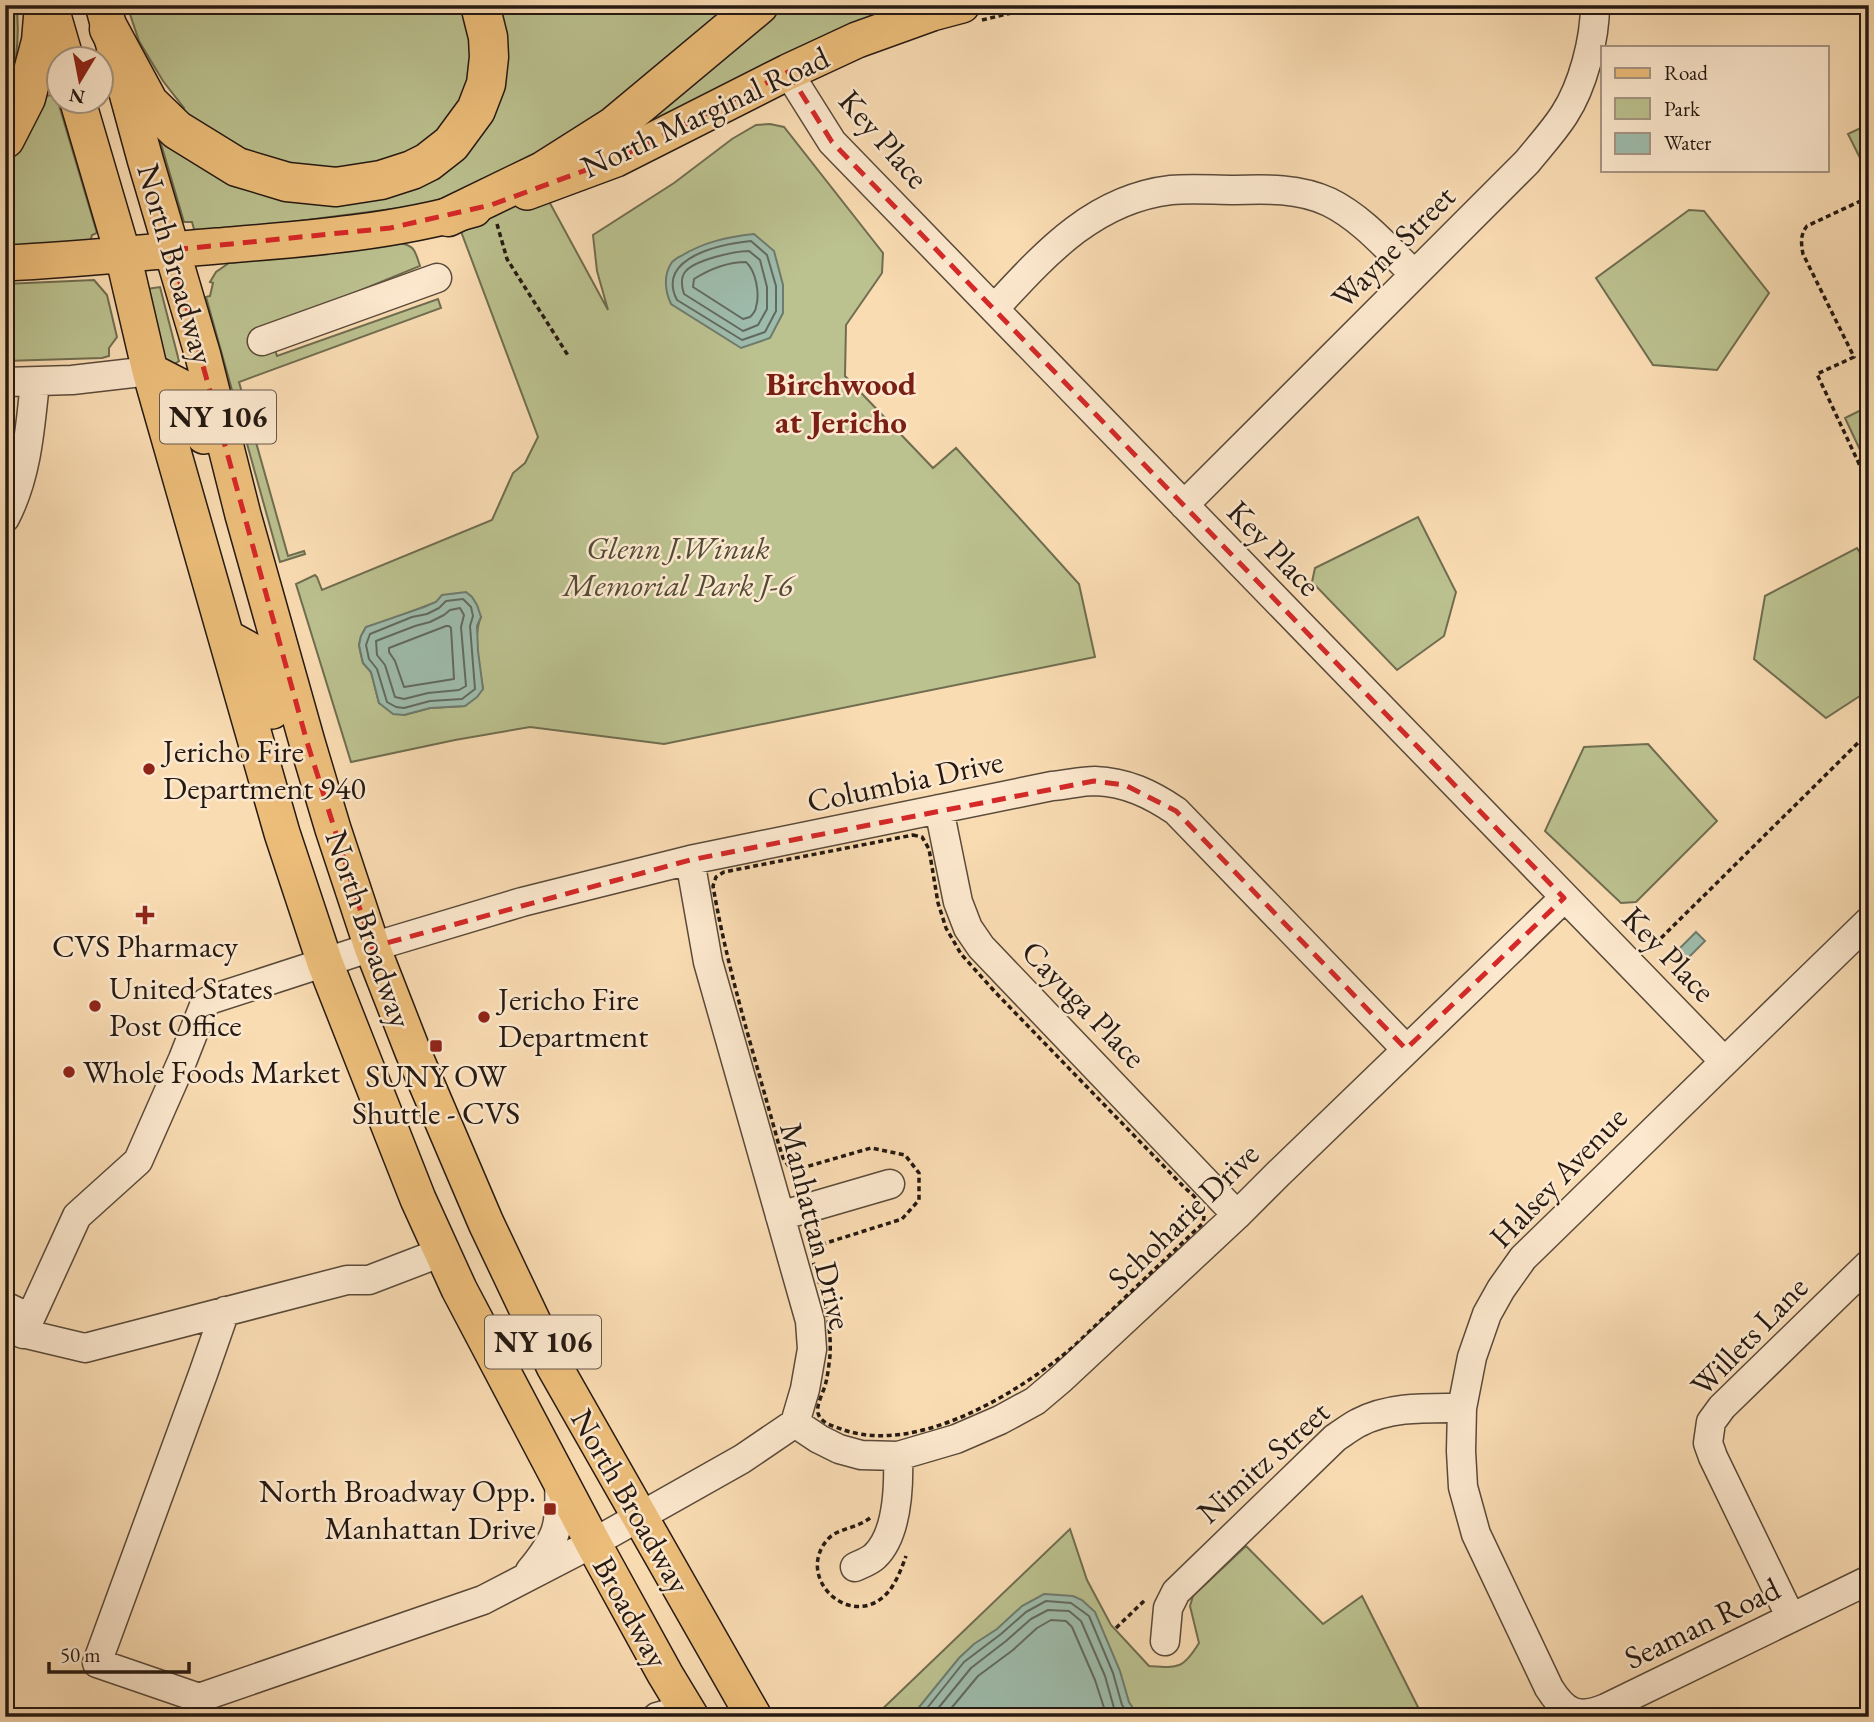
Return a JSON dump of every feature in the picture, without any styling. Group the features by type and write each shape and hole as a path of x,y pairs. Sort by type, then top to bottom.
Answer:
{"highway":[{"path":"5,139 26,98 41,41 44,5"},
{"path":"106,17 149,103 177,130 237,167 287,182 336,187 381,180 412,170 428,162 451,144 476,110 485,84 489,57 488,37 480,5"},
{"path":"447,217 543,172 614,126 759,5"}],"main road":[{"path":"50,5 62,46"},
{"name":"North Marginal Road","path":"5,263 325,236 447,217 491,205 616,159 857,40 962,5"},
{"name":"North Broadway","path":"106,17 203,356 243,515 317,775 372,947 413,1052 497,1246 554,1366 754,1717"},
{"name":"North Broadway","path":"82,116 123,255 150,370 282,834 325,963 418,1199 459,1289 593,1543"},
{"path":"150,370 181,387 194,402 223,497 243,515"},
{"path":"226,637 257,654 276,727 317,775"},
{"name":"Broadway","path":"593,1543 678,1714"}],"street":[{"name":"Wayne Street","path":"1184,505 1527,162 1565,114 1584,72 1595,18 1595,5"},
{"name":"Key Place","path":"788,72 832,142 1724,1061"},
{"path":"993,309 1081,224 1127,201 1170,190 1294,191 1328,201 1353,216 1413,274"},
{"path":"262,341 437,278"},
{"path":"5,382 72,380 150,370"},
{"path":"5,518 23,467 35,382"},
{"name":"Columbia Drive","path":"16,1322 77,1216 138,1161 205,1003 212,999 522,902 690,860 1052,786 1094,781 1125,785 1154,796 1176,811 1406,1049"},
{"name":"Cayuga Place","path":"939,809 958,902 968,928 981,947 1237,1215"},
{"name":"Manhattan Drive","path":"690,860 708,962 810,1321 812,1349 805,1390 795,1423"},
{"name":"Schoharie Drive","path":"795,1423 839,1449 861,1455 898,1457 956,1439 1035,1401 1071,1371 1237,1215 1564,898"},
{"name":"Halsey Avenue","path":"1564,1706 1549,1688 1476,1534 1463,1487 1462,1408 1472,1357 1488,1314 1501,1289 1523,1258 1869,922"},
{"path":"780,1216 890,1184"},
{"path":"16,1322 85,1348 347,1280 362,1268 440,1245"},
{"name":"Willets Lane","path":"1791,1618 1713,1457 1708,1443 1711,1422 1756,1372 1869,1264"},
{"path":"225,1311 97,1663 199,1698 483,1600 593,1543 742,1459 795,1423"},
{"name":"Nimitz Street","path":"1165,1641 1168,1608 1176,1592 1335,1438 1357,1423 1382,1413 1419,1408 1462,1408"},
{"path":"855,1567 874,1556 894,1519 899,1482 898,1457"},
{"path":"524,1578 554,1539 561,1506 559,1478"},
{"name":"Seaman Road","path":"1564,1706 1578,1714 1591,1714 1606,1709 1869,1580"}],"path":[{"path":"1869,197 1807,226 1801,236 1801,245 1854,357 1817,374 1869,485"},
{"path":"491,205 508,259 569,357"},
{"path":"1645,954 1869,732"},
{"path":"913,835 922,838 929,849 938,903 946,928 961,954 1205,1209 1206,1216 1202,1224 1073,1347 1041,1373 986,1406 932,1426 884,1436 863,1435 823,1421 818,1409 830,1358 830,1331 813,1261 814,1252 817,1247 826,1243 902,1219 919,1200 919,1173 905,1155 871,1148 803,1168 790,1168 783,1158 726,956 713,886 716,877 724,872 843,848 913,835"},
{"path":"871,1517 861,1525 833,1534 820,1550 817,1567 821,1584 826,1591 833,1598 850,1605 860,1607 871,1604 888,1593 907,1553"},
{"path":"1116,1628 1146,1600"}],"highlighted area":[{"path":"788,72 832,142 1564,898 1406,1049 1176,811 1125,785 1094,781 690,860 372,947 307,742 171,250 390,228 491,205 616,159"}],"green space":[{"path":"5,5 16,5 18,33 5,119"},
{"path":"127,5 464,5 479,58 436,152 378,173 243,159 178,114 184,108 163,81 139,41"},
{"path":"490,5 743,5 584,134 454,201 199,234 192,222 184,222 159,137 365,198 487,119"},
{"path":"781,5 921,5 655,122 648,115 766,15"},
{"path":"41,96 46,96 46,116 62,116 97,233 92,235 89,246 5,252 5,165 34,124"},
{"path":"1869,124 1869,164 1864,166 1848,134"},
{"name":"Glenn J.Winuk Memorial Park J-6","path":"756,125 784,127 883,253 882,273 846,325 845,376 933,468 956,448 1079,584 1095,657 664,744 530,727 351,762 296,584 315,575 322,590 492,520 513,473 525,463 538,437 459,226 545,194 608,310 597,271 593,235 674,183 732,139","holes":["436,602 481,617 477,643 483,689 465,706 430,708 404,715 379,703 371,672 363,663 359,645 366,627"]},
{"path":"1689,210 1704,211 1769,293 1717,370 1653,365 1596,278"},
{"path":"400,243 412,248 420,266 268,328 277,356 438,299 441,308 239,382 288,556 304,551 305,554 280,562 206,297 210,296 213,283 210,282 216,272 229,263"},
{"path":"94,280 107,295 117,337 109,348 109,356 5,361 5,284"},
{"path":"160,287 179,361 173,365 164,360 146,289"},
{"path":"1869,406 1869,469 1845,418"},
{"path":"1418,517 1456,592 1444,636 1397,670 1312,582 1315,568"},
{"path":"1857,548 1869,567 1869,690 1826,718 1754,659 1765,596"},
{"path":"1648,744 1717,821 1636,902 1621,903 1545,831 1584,747"},
{"path":"1070,1529 1087,1580 1111,1625 1149,1666 1179,1665 1189,1658 1199,1643 1190,1606 1193,1596 1246,1546 1323,1624 1362,1596 1423,1717 874,1717"}],"water":[{"path":"754,234 774,251 783,285 783,313 770,338 741,348 671,304 666,278 672,262 698,247"},
{"path":"466,592 477,605 481,617 477,626 483,689 465,706 430,708 404,715 393,714 379,703 371,672 363,663 359,645 366,627 436,602 442,595"},
{"path":"1696,932 1705,941 1686,960 1677,951"},
{"path":"1044,1594 1073,1596 1095,1612 1120,1671 1129,1702 1139,1717 911,1717 959,1658 974,1644 997,1629 1022,1606"}],"place":[{"name":"Jericho Fire Department 940","path":"149,769"},
{"name":"CVS Pharmacy","path":"145,915"},
{"name":"United States Post Office","path":"95,1006"},
{"name":"Jericho Fire Department","path":"484,1017"},
{"name":"SUNY OW Shuttle - CVS","path":"436,1046"},
{"name":"Whole Foods Market","path":"69,1072"},
{"name":"North Broadway Opp. Manhattan Drive","path":"550,1509"}],"district":[{"name":"Birchwood at Jericho","path":"841,402"}]}
